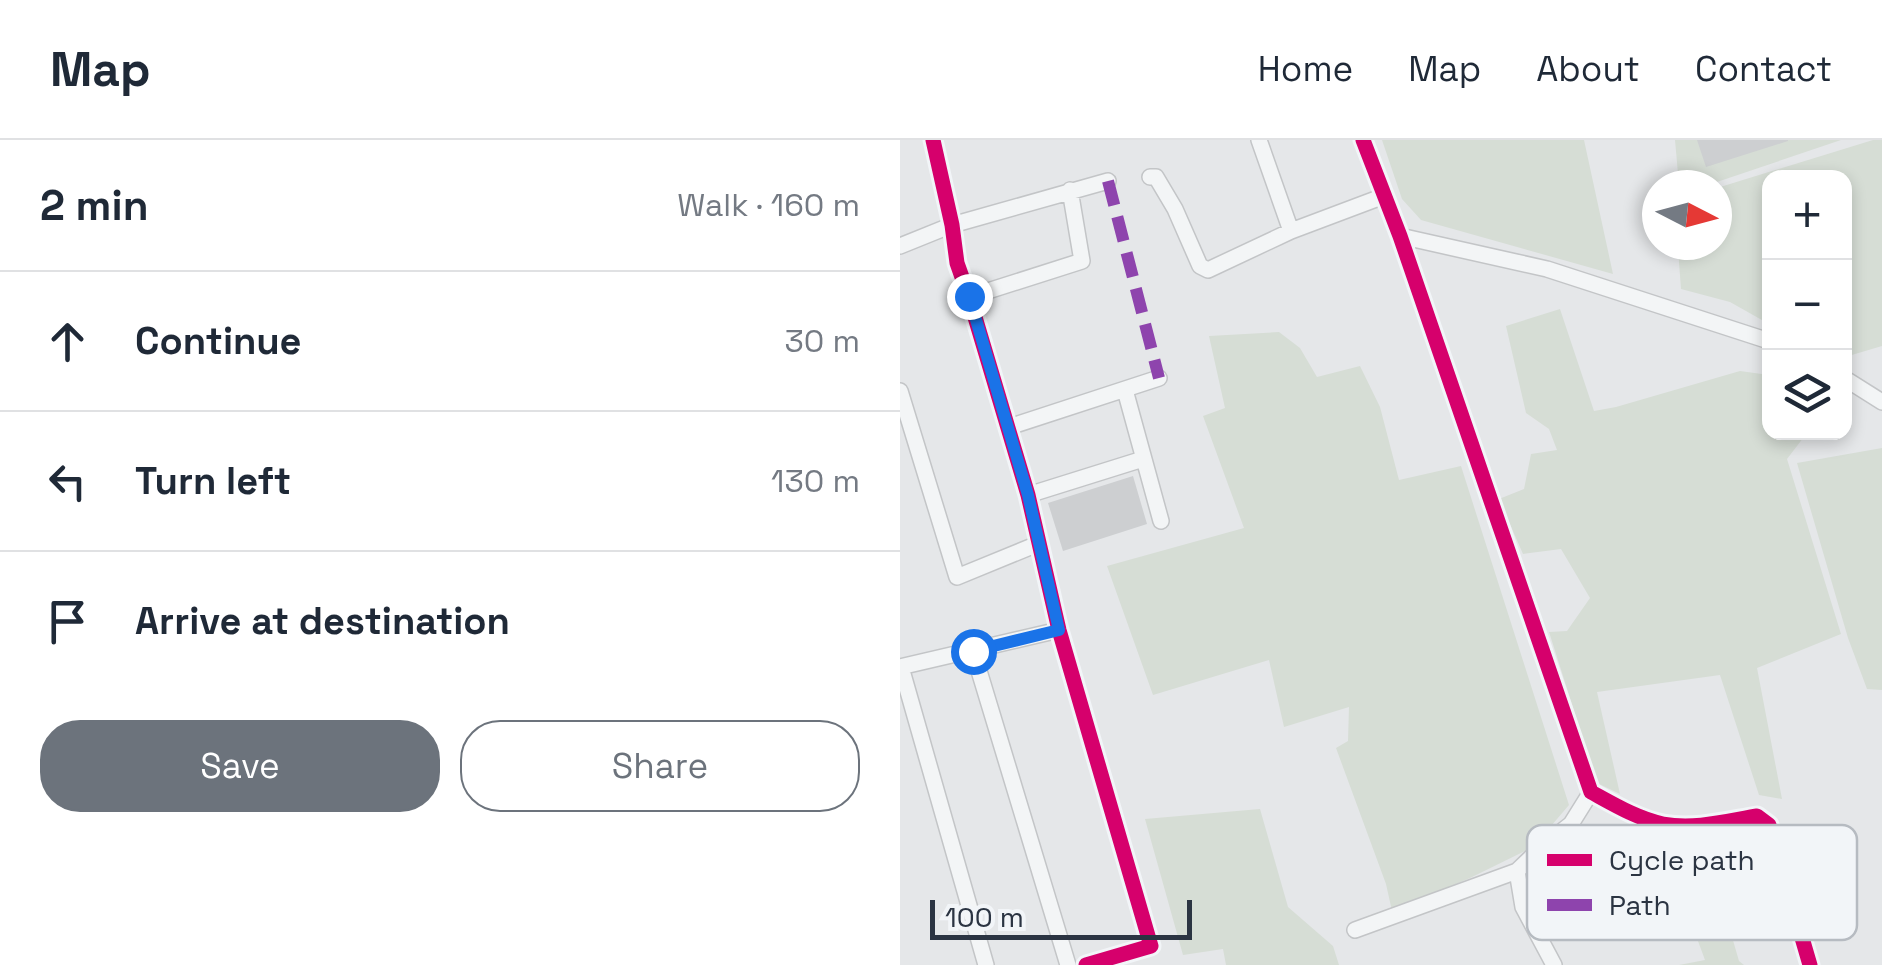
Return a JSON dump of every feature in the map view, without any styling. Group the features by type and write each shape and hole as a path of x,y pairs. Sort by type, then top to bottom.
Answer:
{"street":[{"path":"933,140 957,263 1009,427 1059,630 1151,946 1086,965"},
{"path":"1260,140 1292,231"},
{"path":"1364,140 1590,792 1635,814 1663,824 1682,825"},
{"path":"1150,176 1156,177 1175,209 1200,266 1208,270 1292,231 1384,196"},
{"path":"900,246 952,226 1108,181"},
{"path":"969,296 1082,261 1070,190"},
{"path":"1400,236 1548,269 1762,338"},
{"path":"1009,427 1160,378"},
{"path":"1852,383 1882,402"},
{"path":"1125,390 1161,521"},
{"path":"900,391 957,577 1040,542"},
{"path":"1028,495 1143,459"},
{"path":"986,965 901,667 1059,630"},
{"path":"973,651 1068,965"},
{"path":"1569,825 1590,792"},
{"path":"1706,825 1757,816 1769,825"},
{"path":"1355,930 1517,871 1527,862"},
{"path":"1517,871 1527,915"},
{"path":"1540,940 1554,965"},
{"path":"1803,940 1810,965"}],"shaded area":[{"path":"1382,140 1584,140 1613,274 1421,220 1402,199"},
{"path":"1675,140 1841,140 1732,177 1732,170 1678,170"},
{"path":"1882,140 1882,346 1852,355 1852,170 1776,170"},
{"path":"1762,174 1762,320 1730,302 1681,289 1679,260 1732,260 1732,183"},
{"path":"1560,309 1594,411 1740,371 1762,374 1762,440 1802,440 1787,459 1841,634 1757,668 1782,799 1759,795 1720,675 1597,692 1620,794 1597,783 1549,632 1567,631 1590,598 1561,549 1523,554 1499,499 1524,489 1531,454 1557,450 1549,429 1526,413 1506,326"},
{"path":"1279,332 1300,348 1317,377 1360,366 1380,407 1399,480 1461,466 1569,805 1552,825 1527,825 1527,850 1392,911 1386,884 1336,748 1348,741 1349,707 1284,727 1269,660 1153,695 1107,566 1244,528 1203,416 1225,408 1209,336"},
{"path":"1882,448 1882,690 1867,689 1848,638 1797,463"},
{"path":"1260,809 1288,907 1333,946 1339,965 1226,965 1223,949 1183,955 1145,819"},
{"path":"1698,940 1733,940 1744,965 1679,965 1705,960"}],"building":[{"path":"1697,140 1788,140 1788,141 1706,167"},
{"path":"1133,476 1147,524 1063,551 1048,503"}],"marked path":[{"path":"1108,181 1159,378"}],"cycle path":[{"path":"933,140 957,263 1028,495 1059,630 1151,946 1086,965"},
{"path":"1363,140 1400,236 1591,792 1635,815 1669,825"},
{"path":"1698,825 1757,816 1769,825"},
{"path":"1803,940 1810,965"}],"route":[{"path":"969,296 1028,495 1059,630 973,651"}]}
